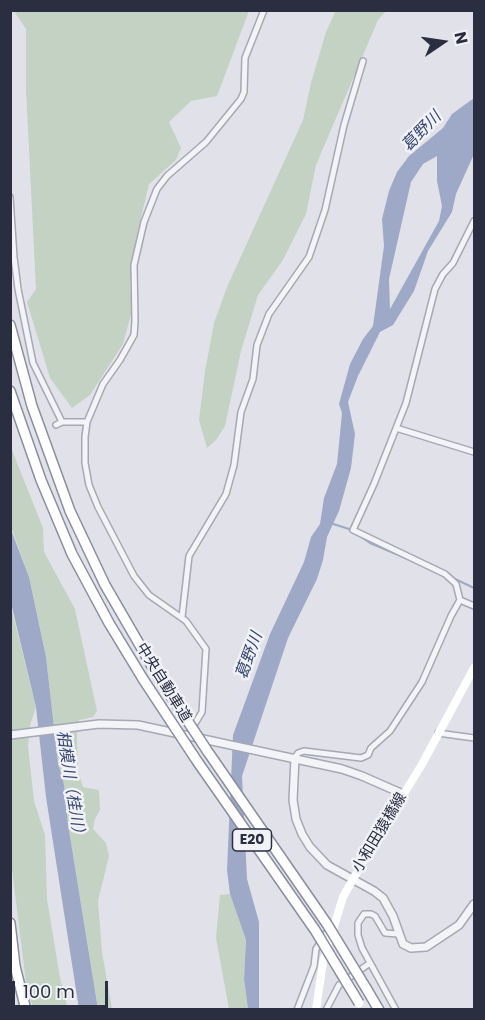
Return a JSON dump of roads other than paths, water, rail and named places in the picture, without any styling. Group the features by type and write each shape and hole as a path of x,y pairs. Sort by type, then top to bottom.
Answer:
{"highway":[{"name":"中央自動車道","path":"10,325 35,417 70,511 105,585 156,673 327,924 379,1010"},
{"name":"中央自動車道","path":"10,391 41,480 72,554 109,623 197,761 315,930 361,1006"},
{"path":"10,922 15,966 26,1010"}],"main road":[{"name":"小和田猿橋線","path":"316,1010 320,974 336,919 352,880 421,766 474,668"}],"street":[{"path":"188,734 202,712 208,653 182,617 149,595 138,583 98,507 89,485 85,463 87,422 103,384 134,335 134,265 144,222 157,189 167,176 206,142 241,99 244,92 245,58 264,10"},
{"path":"182,617 189,556 226,494 234,465 241,412 253,379 256,345 268,314 309,257 325,210 344,125 363,61"},
{"path":"10,197 18,289 33,363 59,423 87,422"},
{"path":"474,221 453,263 443,273 435,289 406,403 353,530 445,574 456,584 460,600 422,682 390,731 371,748 368,756 361,758 304,751 298,753 293,800 296,819 302,834 320,858 383,898 393,916 398,934 407,946 418,949 426,947 459,925 474,904"},
{"path":"396,428 474,452"},
{"path":"460,600 474,606"},
{"path":"10,735 99,724 138,725 296,758 363,776 402,794"},
{"path":"438,733 474,738"},
{"path":"396,1010 362,948 358,935 358,923 362,915 368,913 373,915 385,933 398,934"},
{"path":"297,1010 314,966 316,949 336,919"},
{"path":"326,1010 339,985 370,963"}],"water":[{"path":"474,98 474,154 456,194 452,212 428,251 414,291 393,325 380,332 348,402 355,434 351,468 339,511 327,537 317,579 288,638 242,776 247,879 259,922 259,1009 248,1009 244,979 246,940 230,894 227,870 233,735 270,634 304,562 311,537 320,524 324,498 337,464 342,413 339,404 350,364 363,339 373,326 384,246 382,219 389,191 397,172 409,156 443,128 452,114","holes":["437,156 437,181 442,206 439,221 390,309 389,279 411,182 423,164"]},
{"path":"10,527 29,577 46,657 58,763 64,784 68,824 98,1009 79,1009 46,797 36,707 11,603"}],"waterway":[{"path":"330,523 349,529 370,543 417,563"},
{"path":"453,578 474,588"}],"water label":[{"name":"葛野川","path":"422,132"},
{"name":"葛野川","path":"250,656"},
{"name":"相模川（桂川）","path":"70,786"}]}
